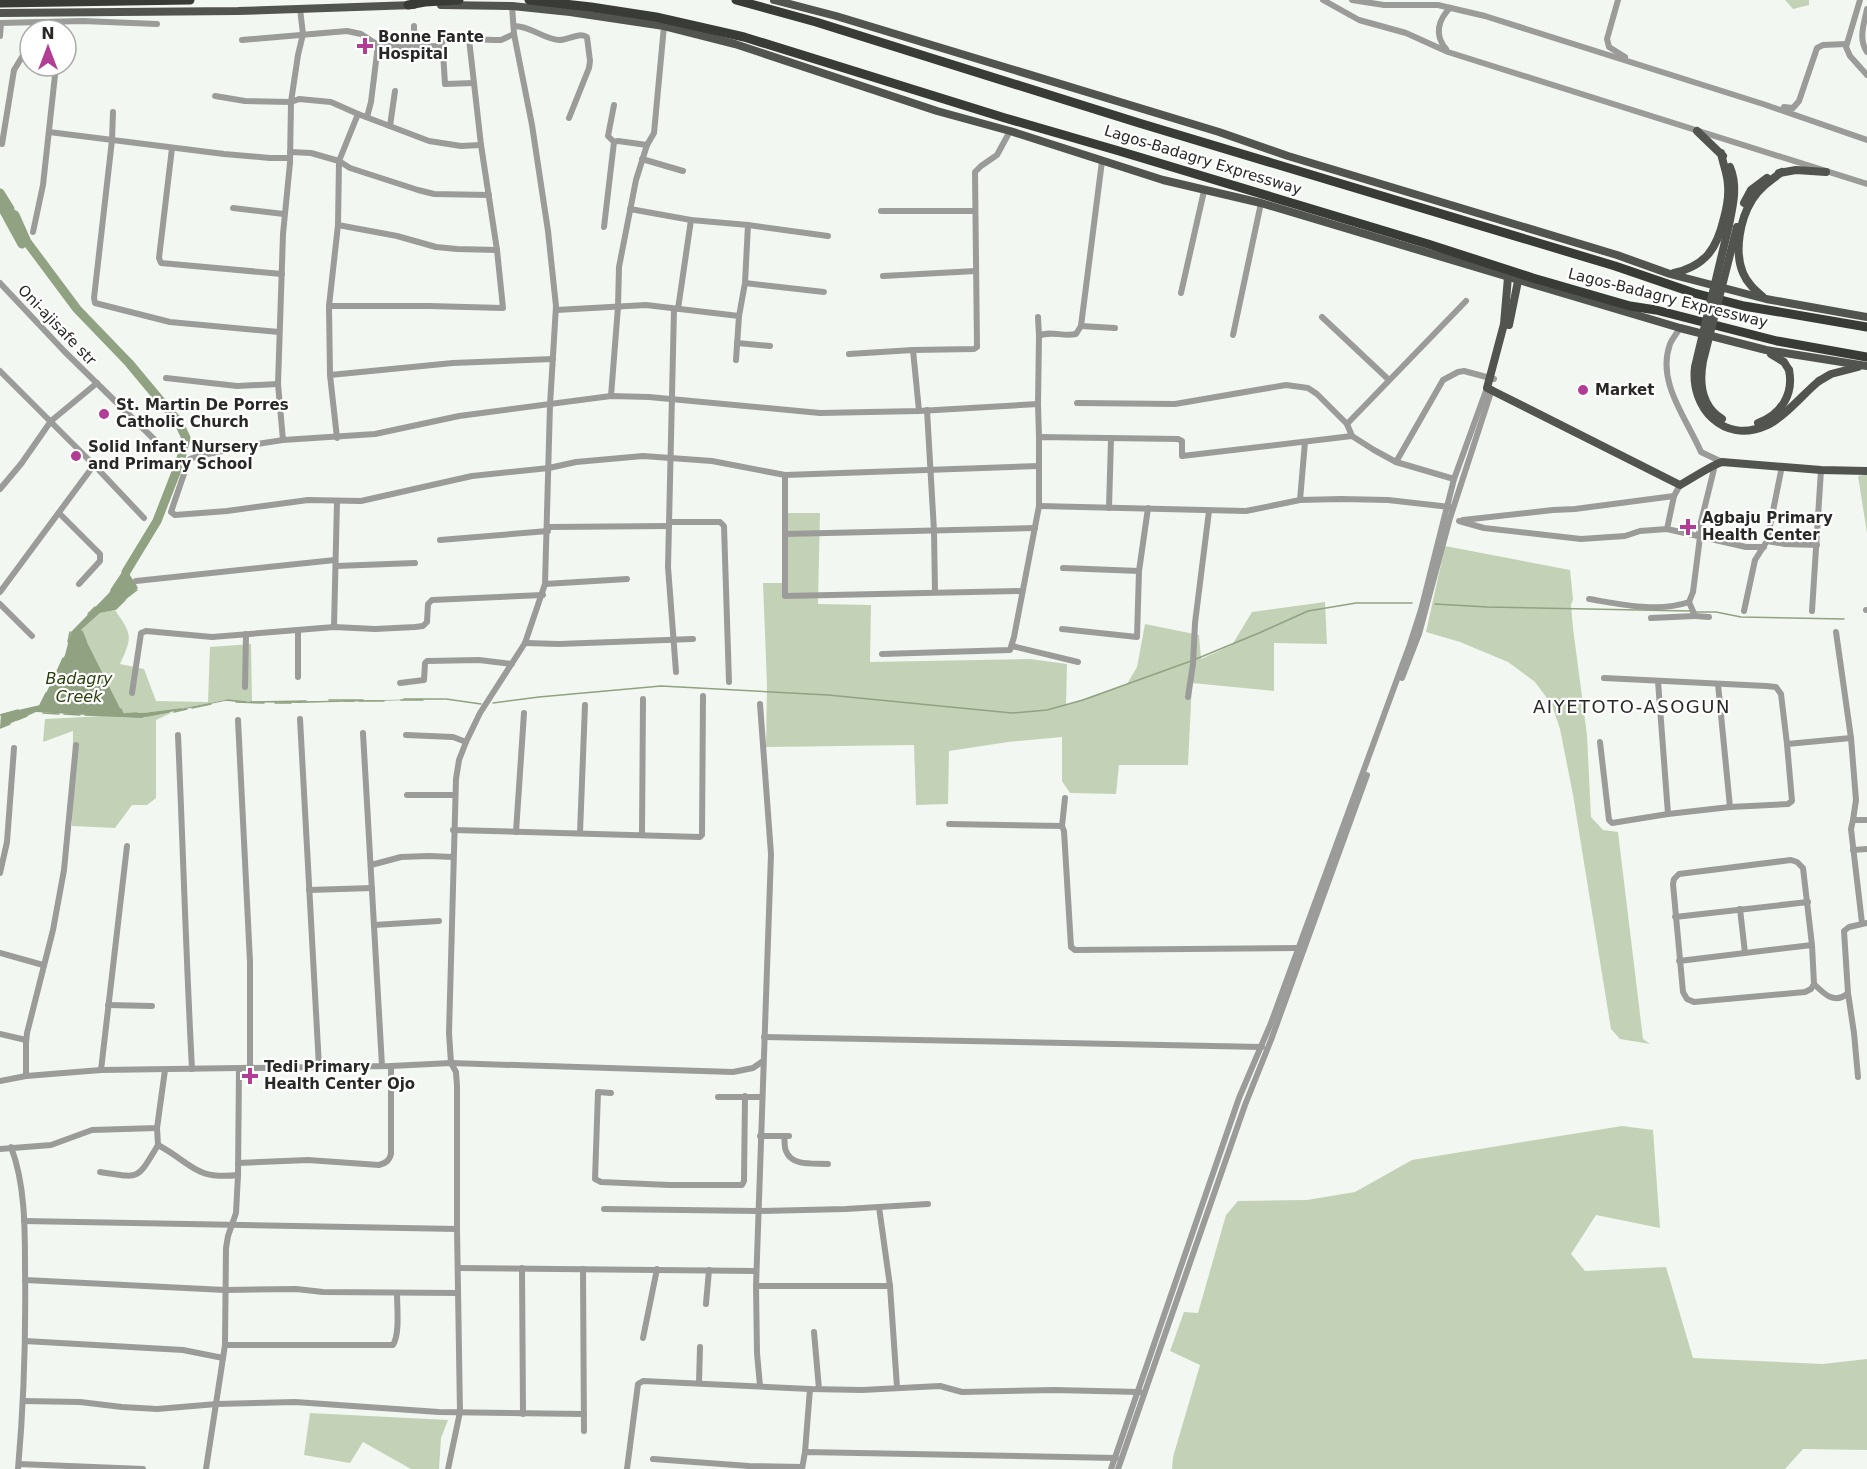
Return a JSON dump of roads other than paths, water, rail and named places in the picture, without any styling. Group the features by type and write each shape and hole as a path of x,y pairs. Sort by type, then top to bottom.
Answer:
{"highway":[{"path":"0,3 190,0"},
{"path":"408,5 459,0"},
{"name":"Lagos-Badagry Expressway","path":"529,0 656,17 744,37 995,115 1428,244 1544,282 1630,306 1656,310 1866,363"},
{"name":"Lagos-Badagry Expressway","path":"736,0 816,22 1139,123 1615,266 1694,293 1744,306 1867,327"}],"main road":[{"name":"Lagos-Badagry Expressway","path":"774,0 836,16 1219,132 1288,156 1617,255 1670,274 1766,299 1867,317"},
{"name":"Lagos-Badagry Expressway","path":"0,13 300,9 408,5 512,6 664,26 752,49 938,111 1010,131 1102,161 1204,191 1261,203 1680,328 1766,350 1866,363"},
{"path":"1697,131 1721,153 1731,169 1734,185 1733,226 1700,379 1702,393 1709,406 1719,417 1737,424 1754,424 1774,415 1785,402 1790,390 1789,370 1784,362 1766,350"},
{"path":"1670,274 1688,270 1702,262 1720,234 1729,192 1721,153"},
{"path":"1826,172 1796,170 1782,172 1764,180 1751,190 1733,226 1695,367 1694,387 1699,402 1716,422 1736,430 1753,430 1778,419 1819,381 1837,372 1866,363"},
{"path":"1766,299 1752,287 1741,268 1739,250 1741,228 1751,201 1765,184 1782,172"},
{"path":"1492,379 1504,324 1508,277"},
{"path":"1518,281 1506,340 1489,389 1680,485 1719,463 1867,471"}],"street":[{"path":"1323,0 1359,20 1407,33 1448,52 1867,184"},
{"path":"1352,0 1384,5 1438,5 1485,16 1763,104 1867,140"},
{"path":"1438,5 1444,0"},
{"path":"1618,0 1606,39 1607,44 1612,50 1635,63"},
{"path":"1860,0 1846,44 1847,52 1867,75"},
{"path":"447,1469 460,1412 456,1229 456,1072 451,1063 449,1033 454,795 459,760 466,742 480,713 525,643 543,595 548,529 550,405 556,310 548,231 514,34 512,6"},
{"path":"1448,52 1441,43 1438,28 1450,8"},
{"path":"283,440 278,384 279,332 291,102 303,34 300,9"},
{"path":"1866,50 1862,38 1867,9"},
{"path":"78,21 157,24"},
{"path":"0,36 1,23 18,22"},
{"path":"414,26 414,47"},
{"path":"514,26 525,26 548,38 560,40 583,34 586,37 589,68 569,118"},
{"path":"611,396 619,267 642,159 654,133 664,26"},
{"path":"242,40 353,31 378,45 414,47 440,45 446,38 501,40 514,34"},
{"path":"329,306 501,308 504,306 481,145 469,39"},
{"path":"1763,104 1789,108 1796,105 1817,48 1823,45 1846,44"},
{"path":"367,117 378,45"},
{"path":"440,45 443,52 445,84 474,83"},
{"path":"2,144 14,69 18,63"},
{"path":"33,232 43,185 55,78"},
{"path":"390,126 395,92"},
{"path":"215,96 245,101 291,102 299,99 331,102 418,137 444,144 481,145"},
{"path":"614,105 608,136 614,142"},
{"path":"113,112 95,303 170,322 279,332"},
{"path":"337,438 330,375 329,306 338,225 339,161 358,114"},
{"path":"849,354 974,349 977,347 975,172 997,155 1010,131"},
{"path":"49,132 270,159 311,153 418,190 445,194 489,195"},
{"path":"614,142 647,145"},
{"path":"604,227 614,142"},
{"path":"172,147 159,258 161,263 282,273"},
{"path":"642,159 683,171"},
{"path":"1039,336 1046,333 1076,334 1082,326 1102,161"},
{"path":"1181,293 1204,191"},
{"path":"1233,335 1261,203"},
{"path":"233,208 284,214"},
{"path":"630,209 691,220 828,236"},
{"path":"881,211 975,211"},
{"path":"676,672 668,567 672,399 676,309 691,220"},
{"path":"338,225 396,236 436,247 497,250"},
{"path":"736,360 739,316 745,283 747,225"},
{"path":"884,276 976,271"},
{"name":"Oni-ajisafe str","path":"0,283 64,351 165,450"},
{"path":"745,283 824,292"},
{"path":"1347,424 1466,301"},
{"path":"556,310 646,305 739,316"},
{"path":"882,654 1008,651 1012,646 1039,506 1038,317"},
{"path":"1322,317 1389,380"},
{"path":"1082,326 1115,328"},
{"path":"1680,328 1670,345 1667,374 1684,420 1701,452 1719,463 1700,526 1692,610"},
{"path":"737,343 770,346"},
{"path":"913,350 919,411"},
{"path":"330,375 453,363 553,359"},
{"path":"0,371 144,518"},
{"path":"1396,462 1443,380 1464,371 1492,379"},
{"path":"166,378 237,386 278,384"},
{"name":"Oni-ajisafe str","path":"0,489 51,422 97,382"},
{"path":"1077,403 1175,404 1286,385 1308,388 1347,424 1352,436 1396,462 1458,476"},
{"path":"1264,1048 1298,948 1410,644 1458,476 1489,389"},
{"path":"1038,404 927,411 820,413 672,399 611,396 459,416 375,434 283,440 190,459 171,512 175,515 227,511 308,500 361,501 472,476 643,456 722,463 785,475 1039,466"},
{"path":"927,411 935,592"},
{"path":"1039,437 1178,439 1182,441 1182,456 1352,436"},
{"path":"1109,508 1111,439"},
{"path":"1300,500 1305,442"},
{"path":"0,591 94,465"},
{"path":"1744,611 1755,560 1766,544 1782,466"},
{"path":"1812,611 1821,470"},
{"path":"785,475 785,596 1022,591"},
{"path":"1667,529 1674,496 1680,485"},
{"path":"1459,521 1674,496"},
{"path":"1039,506 1246,511 1300,500 1377,500 1450,507"},
{"path":"334,627 337,501"},
{"path":"1111,1469 1141,1392 1229,1138 1419,634 1450,518 1450,507"},
{"path":"1062,629 1137,637 1139,571 1148,508"},
{"path":"1188,697 1209,511"},
{"path":"59,513 100,554 100,561 79,584"},
{"path":"1450,518 1484,528 1581,539 1624,536 1640,531 1667,529 1746,547 1766,544 1817,545"},
{"path":"440,540 548,529 720,522 724,526 729,682"},
{"path":"785,534 1035,528"},
{"path":"136,581 335,563 415,563"},
{"path":"1063,568 1139,571"},
{"path":"545,584 627,579"},
{"path":"132,693 141,633 146,631 212,637 334,627 375,629 423,626 427,622 428,604 432,600 543,595"},
{"path":"1589,599 1644,607 1674,605 1709,616"},
{"path":"0,604 32,636"},
{"path":"1651,618 1692,610"},
{"path":"298,630 298,677"},
{"path":"1836,632 1851,738 1856,800 1851,829 1853,850 1865,923 1849,927 1844,931 1848,993 1858,1077"},
{"path":"245,687 246,634"},
{"path":"525,643 693,639"},
{"path":"1012,646 1078,662"},
{"path":"400,683 424,680 427,661 479,660 512,664"},
{"path":"1600,742 1609,820 1616,823 1730,807 1791,804 1781,694 1776,687 1604,678"},
{"path":"1658,681 1668,814"},
{"path":"1718,684 1730,807"},
{"path":"453,830 699,837 702,835 704,696"},
{"path":"642,834 643,699"},
{"path":"760,704 771,854 756,1271 757,1353 760,1386"},
{"path":"580,833 585,705"},
{"path":"516,832 524,713"},
{"path":"300,719 319,1067"},
{"path":"238,720 250,962 250,1068"},
{"path":"363,733 382,1066"},
{"path":"178,735 192,1069"},
{"path":"406,735 453,737 466,742"},
{"path":"1787,744 1851,738"},
{"path":"26,1076 26,1040 53,930 64,870 76,745"},
{"path":"0,873 7,842 14,748"},
{"path":"407,795 454,795"},
{"path":"1065,798 1062,826 1072,949 1298,948"},
{"path":"1853,820 1867,820"},
{"path":"949,824 1062,826"},
{"path":"100,1070 128,846"},
{"path":"1853,850 1867,849"},
{"path":"371,865 401,857 453,857"},
{"path":"1794,861 1803,868 1808,902 1814,984 1811,989 1804,992 1694,1002 1687,999 1683,992 1675,917 1673,884 1679,874 1794,861"},
{"path":"309,890 372,888"},
{"path":"1675,917 1808,902"},
{"path":"1740,909 1745,953"},
{"path":"374,925 439,921"},
{"path":"1679,961 1812,945"},
{"path":"0,953 44,965"},
{"path":"1814,984 1826,996 1842,998 1848,993"},
{"path":"108,1005 152,1006"},
{"path":"0,1034 26,1040"},
{"path":"764,1037 1264,1048"},
{"path":"0,1082 26,1076 100,1070 391,1066 451,1063 733,1072 753,1068 763,1061"},
{"path":"238,1163 308,1160 379,1165 385,1163 391,1154 391,1066"},
{"path":"206,1469 225,1345 227,1241 236,1213 238,1068"},
{"path":"100,1172 129,1177 138,1175 143,1170 158,1145 157,1128 165,1070"},
{"path":"611,1093 598,1092 594,1174 597,1180 669,1185 759,1183"},
{"path":"743,1183 746,1096"},
{"path":"718,1097 761,1097"},
{"path":"0,1149 51,1145 92,1130 157,1128"},
{"path":"760,1136 787,1136 786,1151 792,1159 800,1163 828,1164"},
{"path":"158,1145 202,1173 215,1177 238,1175"},
{"path":"11,1147 17,1165 24,1221 25,1341 19,1466 143,1469"},
{"path":"604,1209 758,1211 928,1204"},
{"path":"879,1207 890,1286 897,1387"},
{"path":"24,1221 456,1229"},
{"path":"458,1268 756,1271"},
{"path":"522,1268 523,1414"},
{"path":"583,1269 584,1431"},
{"path":"643,1338 657,1269"},
{"path":"706,1304 709,1270"},
{"path":"25,1280 225,1290 296,1289 323,1292 458,1293"},
{"path":"756,1286 890,1286"},
{"path":"225,1345 393,1345 396,1341 397,1293"},
{"path":"814,1332 819,1389"},
{"path":"25,1341 183,1350 223,1358"},
{"path":"699,1383 700,1347"},
{"path":"627,1469 638,1384 643,1381 810,1389 940,1386 968,1392 1054,1389 1141,1392"},
{"path":"653,1460 802,1468 810,1389"},
{"path":"1118,1469 1141,1392"},
{"path":"23,1401 80,1402 157,1409 217,1404 295,1402 383,1409 584,1414"},
{"path":"805,1452 1116,1458"}],"water":[{"name":"Badagry Creek","path":"125,569 138,588 115,610 100,613 81,630 123,714 169,711 225,700 246,702 225,701 140,718 36,712 0,728 1,714 40,705 65,655 71,632 109,593"},
{"path":"445,699 299,703 258,702"}],"waterway":[{"path":"0,193 10,209 9,212 15,215 27,242 77,309 129,363 178,421 186,438 180,462 157,521 126,572"},
{"path":"0,204 22,244"},
{"path":"111,590 125,569 136,586"},
{"path":"129,596 137,590"},
{"path":"116,609 125,600"},
{"path":"1196,659 1308,611 1356,603 1412,603"},
{"path":"1435,604 1690,611"},
{"path":"88,614 95,607"},
{"path":"1695,612 1716,612 1741,617 1844,619"},
{"path":"82,631 86,641"},
{"path":"68,642 70,632"},
{"path":"55,676 63,658"},
{"path":"493,703 661,686 828,695 1012,713 1047,710 1083,700 1191,661"},
{"path":"40,705 46,693"},
{"path":"404,699 445,699 440,699"},
{"path":"446,699 481,704"},
{"path":"227,700 246,702"},
{"path":"329,700 363,700"},
{"path":"401,700 423,700"},
{"path":"251,702 306,701"},
{"path":"344,701 354,701"},
{"path":"359,701 384,701"},
{"path":"236,702 264,703"},
{"path":"275,703 291,703"},
{"path":"192,708 211,704"},
{"path":"121,709 123,714 137,713"},
{"path":"150,713 181,709"},
{"path":"174,712 187,709"},
{"path":"0,715 18,710"},
{"path":"147,716 169,712"},
{"path":"43,713 59,714"},
{"path":"64,714 80,715"},
{"path":"85,715 143,717"},
{"path":"17,720 27,716"},
{"path":"0,728 10,724"}],"place":[{"name":"Bonne Fante Hospital","path":"365,46"},
{"name":"Market","path":"1583,390"},
{"name":"St. Martin De Porres Catholic Church","path":"104,414"},
{"name":"Solid Infant Nursery and Primary School","path":"76,456"},
{"name":"Agbaju Primary Health Center","path":"1688,527"},
{"name":"Tedi Primary Health Center Ojo","path":"250,1076"}],"district":[{"name":"AIYETOTO-ASOGUN","path":"1632,706"}]}
